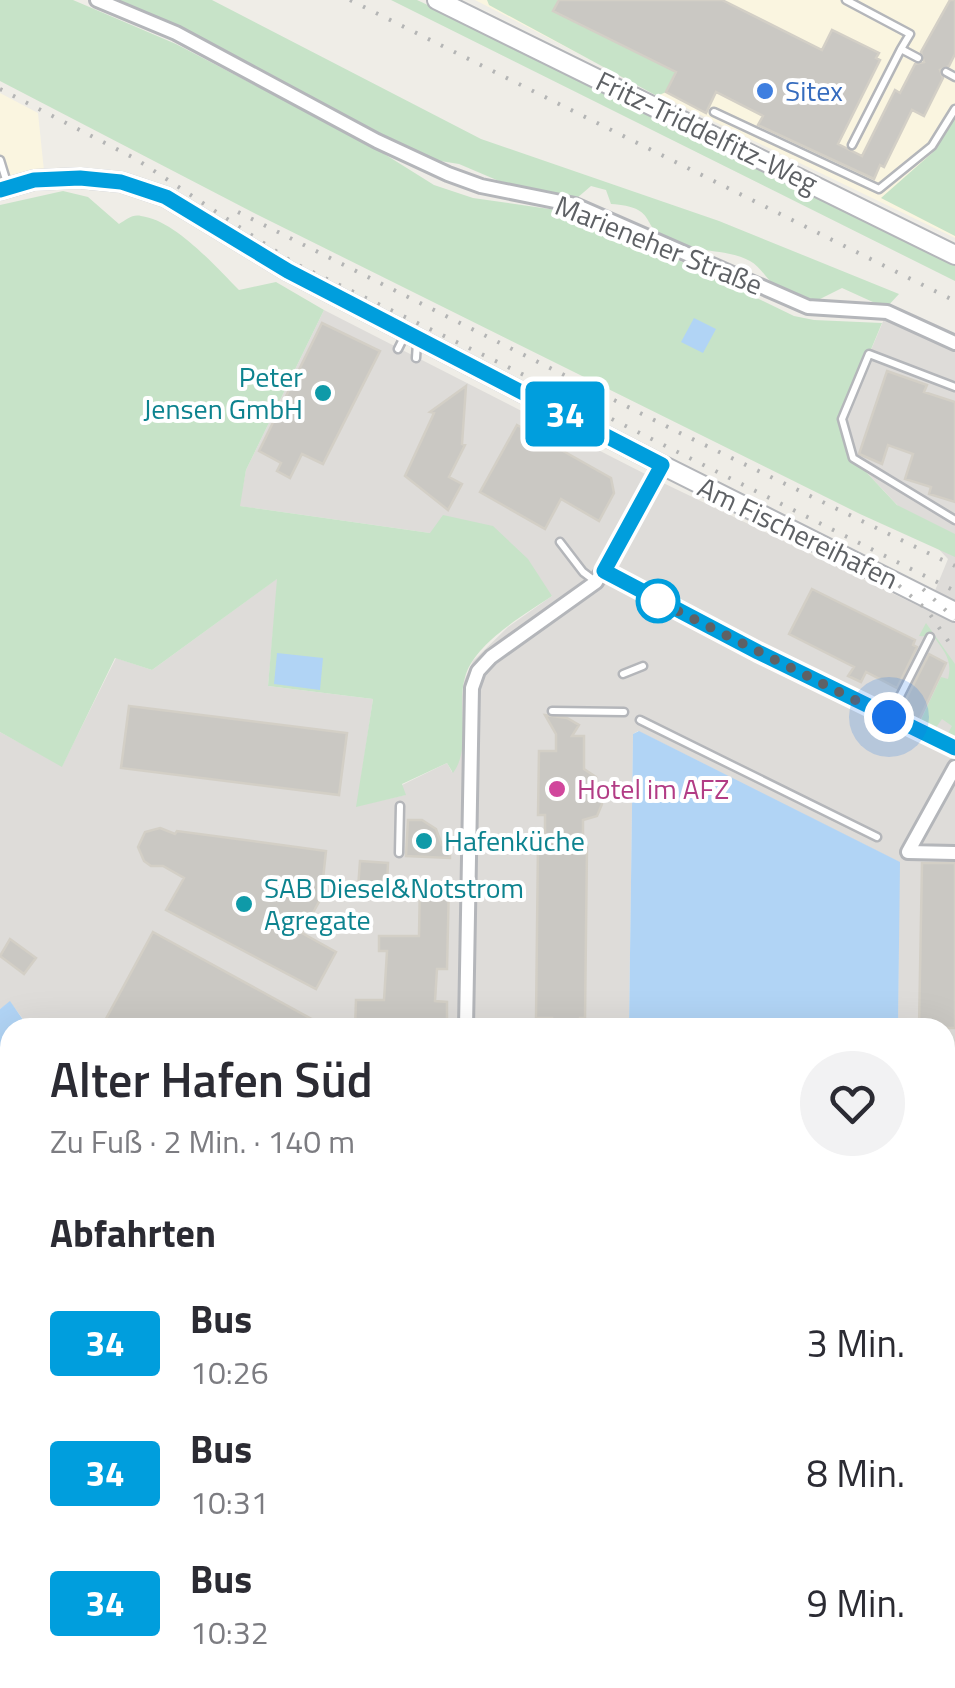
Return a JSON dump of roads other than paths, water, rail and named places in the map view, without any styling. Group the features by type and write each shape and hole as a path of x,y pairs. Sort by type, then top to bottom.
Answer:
{"street":[{"name":"Marieneher Straße","path":"97,0 176,33 376,141 448,174 481,186 574,205 808,307 886,312 955,344"},
{"name":"Fritz-Triddelfitz-Weg","path":"438,0 461,6 955,255"},
{"name":"Am Fischereihafen","path":"4,188 57,178 92,179 121,182 166,197 407,339 955,612"},
{"path":"466,1018 472,688 478,671 491,657 600,577 662,465"},
{"path":"600,577 955,748"},
{"path":"955,767 908,852 955,854"}],"lane":[{"path":"846,0 910,34 852,145"},
{"path":"901,49 918,58"},
{"path":"946,72 955,76"},
{"path":"714,112 879,189 932,146 955,110"},
{"path":"0,160 4,188"},
{"path":"407,339 416,358"},
{"path":"955,388 869,354 842,419 853,458 955,520"},
{"path":"560,542 583,572 600,577"},
{"path":"889,717 930,636"},
{"path":"623,674 643,666"},
{"path":"552,711 624,712"},
{"path":"640,720 877,837"},
{"path":"399,853 400,806"}],"water":[{"path":"694,318 716,329 703,353 681,342"},
{"path":"277,653 323,658 320,690 274,684"},
{"path":"639,731 900,862 898,1018 629,1018 633,734"},
{"path":"10,1001 22,1018 0,1018 0,1009"}],"railway":[{"path":"350,0 955,301"},
{"path":"0,89 136,159 294,263 955,591"},
{"path":"238,212 955,566"},
{"path":"866,557 927,610 955,651"},
{"path":"923,589 955,619"}],"place":[{"name":"Sitex","path":"765,91"},
{"name":"Peter Jensen GmbH","path":"323,393"},
{"name":"Hotel im AFZ","path":"557,789"},
{"name":"Hafenküche","path":"424,841"},
{"name":"SAB Diesel&Notstrom Agregate","path":"244,904"}]}
